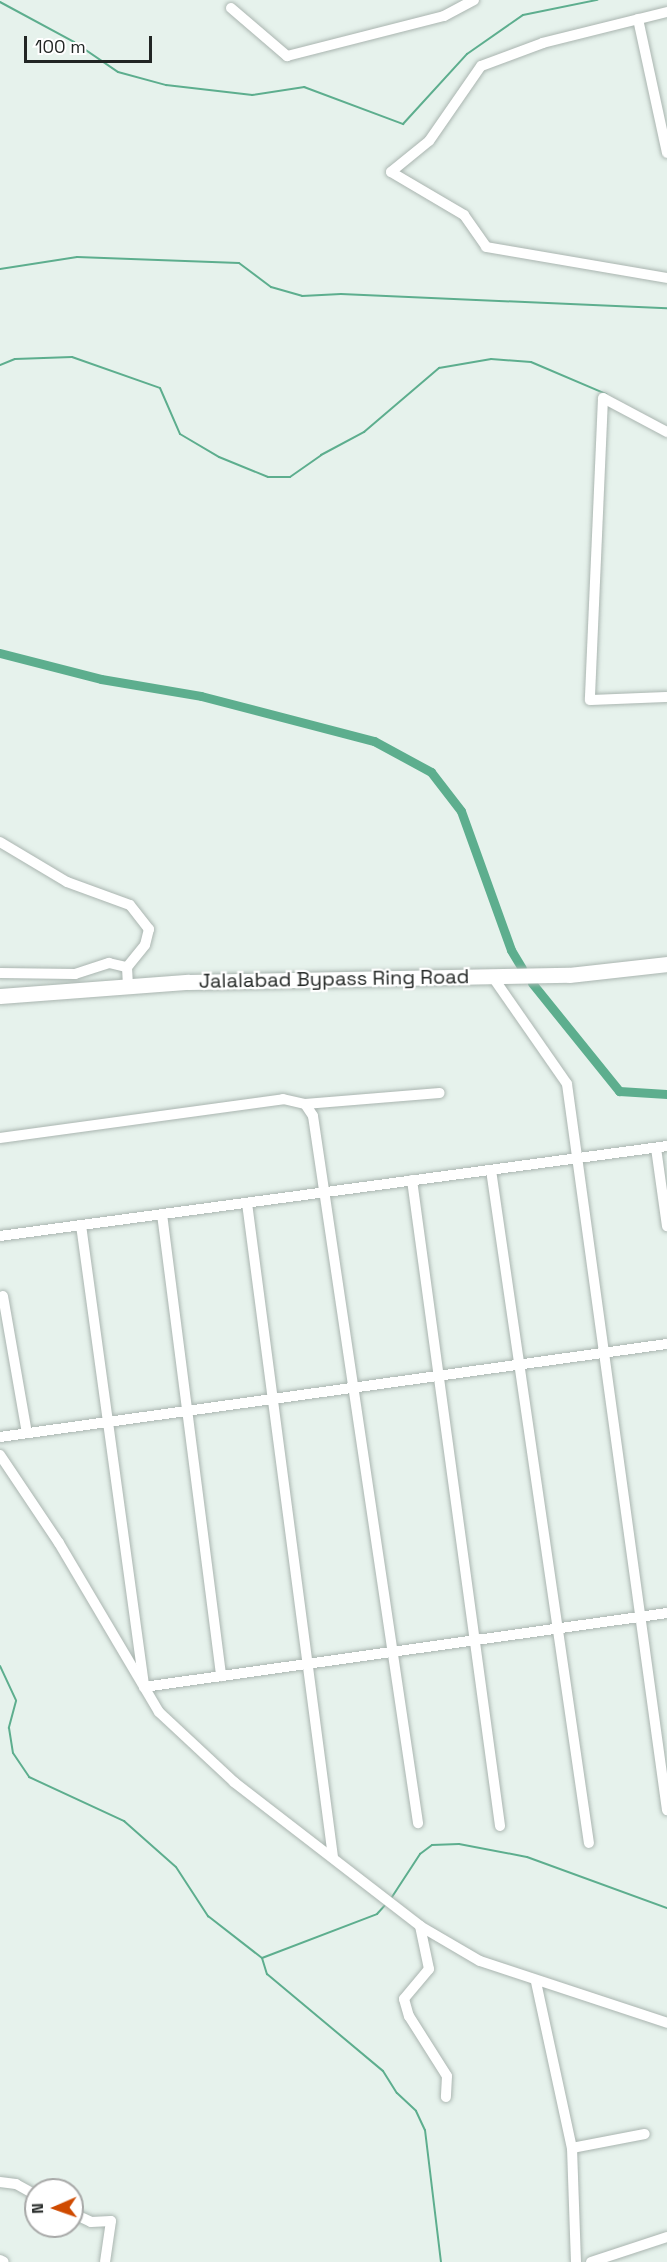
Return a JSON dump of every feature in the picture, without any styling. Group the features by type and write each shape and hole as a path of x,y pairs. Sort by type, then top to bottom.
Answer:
{"highway":[{"name":"Jalalabad Bypass Ring Road","path":"0,996 128,985 624,971 667,964"}],"street":[{"path":"231,8 287,57 444,16 474,0"},
{"path":"667,12 543,43 481,66 429,141 391,172 464,215 486,247 667,278"},
{"path":"638,19 667,153"},
{"path":"666,429 603,398 590,700 667,697"},
{"path":"0,842 67,882 130,905 149,929 145,945 127,967 128,985"},
{"path":"0,973 75,974 109,963 127,967"},
{"path":"492,976 567,1084 667,1810"},
{"path":"0,1138 283,1099 305,1104 440,1093"},
{"path":"305,1104 314,1116 418,1822"},
{"path":"0,1236 662,1147 667,1226"},
{"path":"491,1170 589,1843"},
{"path":"412,1180 500,1826"},
{"path":"247,1203 333,1857"},
{"path":"162,1214 189,1411 221,1676"},
{"path":"81,1225 144,1687"},
{"path":"3,1296 27,1433"},
{"path":"0,1437 439,1378 667,1344"},
{"path":"0,1455 59,1543 159,1712 234,1782 420,1926 480,1961 536,1982 667,2024"},
{"path":"144,1687 667,1613"},
{"path":"420,1926 429,1969 404,1999 409,2016 447,2076 446,2097"},
{"path":"536,1982 572,2148 576,2262"},
{"path":"572,2148 645,2134"},
{"path":"0,2182 16,2184 24,2188"},
{"path":"84,2219 91,2222 111,2221 105,2262"},
{"path":"591,2262 667,2237"}],"waterway":[{"path":"0,2 74,42 118,72 166,85 252,95 304,87 403,124 467,54 523,15 597,0"},
{"path":"0,269 77,257 239,263 271,287 302,296 341,294 667,308"},
{"path":"0,365 15,359 72,357 160,388 180,434 219,457 268,477 290,477 321,455 364,432 439,368 491,359 531,362 606,394"},
{"path":"0,653 101,679 201,696 374,741 431,772 461,811 511,950 522,968"},
{"path":"532,983 619,1091 667,1094"},
{"path":"0,1666 16,1701 9,1728 13,1753 29,1777 124,1821 176,1867 208,1916 262,1958 267,1974 383,2071 397,2093 416,2111 425,2130 441,2262"},
{"path":"390,1900 420,1854 432,1845 459,1844 527,1857 667,1908"},
{"path":"262,1958 377,1914 386,1904"}]}
